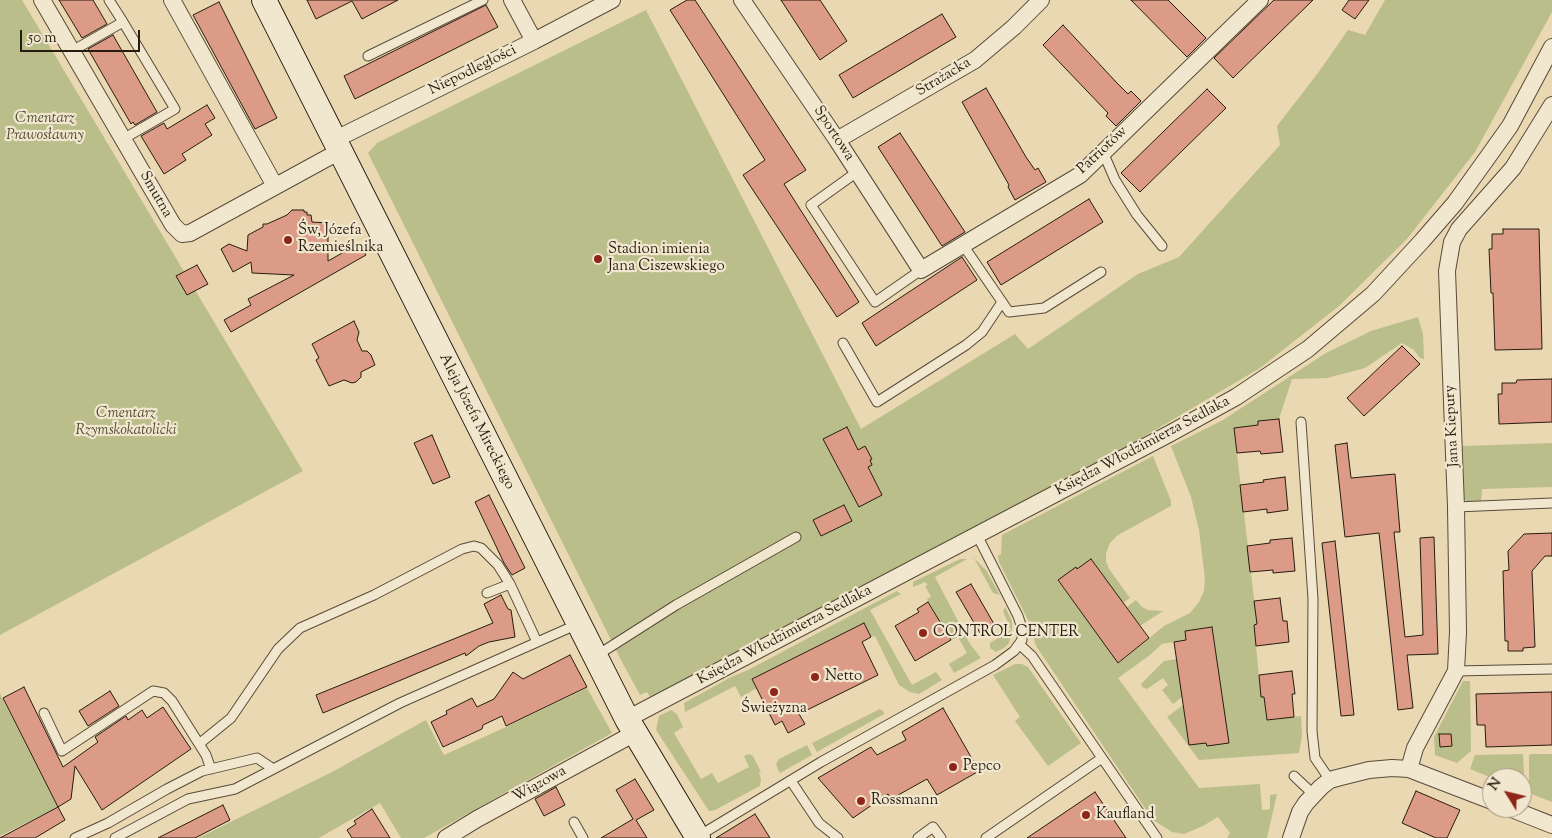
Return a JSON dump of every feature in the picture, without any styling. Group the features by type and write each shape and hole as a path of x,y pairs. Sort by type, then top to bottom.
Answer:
{"street":[{"name":"Smutna","path":"42,0 173,225 182,234 190,233 275,186 337,145"},
{"path":"172,0 275,186"},
{"name":"Aleja Józefa Mireckiego","path":"264,0 578,624 631,726 698,837"},
{"path":"512,0 534,41"},
{"name":"Niepodległości","path":"337,145 612,0"},
{"name":"Sportowa","path":"742,0 837,140 921,270"},
{"name":"Strażacka","path":"837,140 975,60 1014,27 1041,0"},
{"name":"Patriotów","path":"921,270 1080,175 1260,0"},
{"name":"Księdza Włodzimierza Sedlaka","path":"631,726 976,535 1236,397 1308,349 1373,294 1454,203 1510,126 1552,47"},
{"name":"Jana Kiepury","path":"1409,769 1415,748 1456,671 1458,632 1456,507 1447,272 1452,242 1459,229 1513,168 1552,105"},
{"name":"Wiązowa","path":"446,838 631,726"},
{"path":"1291,838 1300,812 1313,794 1330,780 1370,770 1409,769 1482,797"},
{"path":"1532,817 1552,825"}],"lane":[{"path":"109,0 175,109 123,139"},
{"path":"368,56 483,0"},
{"path":"72,51 123,22"},
{"path":"1103,152 1114,180 1162,246"},
{"path":"857,172 811,205 875,302 921,270"},
{"path":"963,245 1009,312 1044,308 1101,272"},
{"path":"843,343 877,402 966,345 982,332 1002,302"},
{"path":"1301,422 1313,599 1312,730 1315,758 1330,780"},
{"path":"1456,507 1552,504"},
{"path":"698,837 791,780 995,665 1009,656 1020,645 1023,634 1018,616 976,535"},
{"path":"595,656 676,605 796,537"},
{"path":"199,744 231,718 278,649 300,628 374,595 462,549 474,546 481,548 494,560 510,584 537,642"},
{"path":"487,593 510,584"},
{"path":"115,838 188,799 235,788 400,703 578,624"},
{"path":"1020,645 1032,656 1157,838"},
{"path":"1456,671 1552,669"},
{"path":"44,713 62,751 153,691 164,693 172,701 206,755 212,768"},
{"path":"75,838 108,823 202,771 257,758 272,768"},
{"path":"986,838 1102,758"},
{"path":"1294,776 1313,794"},
{"path":"791,780 819,823 838,838"},
{"path":"574,822 583,838"},
{"path":"918,838 933,827 941,838"}],"green space":[{"name":"Cmentarz Rzymskokatolicki","path":"0,0 22,0 303,471 0,635"},
{"path":"1385,0 1552,0 1552,12 1475,152 1407,239 1339,306 1260,368 1130,445 651,699 647,692 640,695 621,660 368,153 377,143 646,10 861,429 1015,334 1028,349 1138,274 1179,257 1280,145 1277,126 1348,30 1365,35"},
{"path":"1418,317 1423,334 1424,359 1420,358 1414,350 1402,343 1365,368 1327,378 1292,379 1279,419 1258,421 1258,425 1234,428 1257,624 1254,625 1261,697 1264,697 1267,720 1301,716 1302,736 1299,753 1199,760 1167,717 1183,705 1189,745 1206,743 1207,746 1229,743 1212,627 1185,631 1186,640 1162,644 1118,678 1199,788 1260,784 1262,810 1270,809 1270,795 1277,794 1267,838 1227,838 1230,833 1218,817 1184,834 1172,832 1153,820 1036,646 1029,622 999,562 998,556 1001,554 1002,535 1153,456 1171,501 1171,506 1118,535 1110,543 1106,553 1109,569 1130,598 1123,603 1091,559 1077,569 1076,567 1058,581 1119,663 1164,626 1190,613 1199,602 1204,591 1205,579 1199,530 1191,497 1171,446 1223,420 1326,353 1371,331"},
{"path":"1552,443 1552,487 1482,489 1481,503 1470,503 1464,499 1463,446"},
{"path":"974,558 986,570 1000,595 993,593"},
{"path":"960,559 967,559 935,577 970,644 981,658 954,673 949,664 967,653 958,637 951,640 927,599 931,597 925,586 928,585 925,582 913,587 913,582"},
{"path":"897,591 901,594 870,610 912,685 936,672 942,680 919,694 910,692 899,685 875,636 871,637 864,623 753,679 757,688 741,697 735,686 685,712 684,703"},
{"path":"1136,600 1142,607 1148,610 1163,611 1140,626 1127,607"},
{"path":"1005,607 1012,621 1012,633 1009,643 996,652 990,648 990,643 1011,630 1003,611"},
{"path":"1177,659 1182,697 1173,704 1162,690 1168,685 1163,678 1147,689 1142,687 1141,684 1164,661"},
{"path":"1015,664 1022,664 1028,667 1081,743 1048,766 1015,721 1020,717 993,675"},
{"path":"1463,681 1470,681 1471,751 1457,763 1435,755 1434,737"},
{"path":"587,688 612,733 424,838 401,838 380,803 319,838 198,838 332,772 426,720 444,755"},
{"path":"0,694 58,807 0,836"},
{"path":"880,709 884,714 817,752 812,743"},
{"path":"671,710 677,714 683,727 674,733 701,779 712,773 718,783 749,767 744,756 749,754 753,756 761,772 759,772 760,786 715,810 709,811 656,730 659,716"},
{"path":"807,745 812,755 779,772 776,764 779,759"},
{"path":"1523,754 1524,768 1482,768 1482,774 1470,769 1475,755"},
{"path":"1530,754 1552,754 1552,802 1532,794 1532,768 1529,768"}],"building":[{"path":"59,0 93,0 107,24 82,38"},
{"path":"307,0 398,0 362,19 352,1 316,19"},
{"path":"687,0 695,0 806,170 784,184 859,302 837,317 743,175 765,160 670,10"},
{"path":"781,0 820,0 847,41 820,60"},
{"path":"1131,0 1168,0 1206,38 1187,57"},
{"path":"1274,0 1313,0 1233,78 1214,58"},
{"path":"1349,0 1369,0 1355,19 1342,10"},
{"path":"219,2 277,118 255,129 193,15"},
{"path":"486,5 498,27 355,99 344,76"},
{"path":"942,14 956,37 853,98 839,75"},
{"path":"1063,25 1128,94 1131,91 1141,101 1116,126 1106,116 1108,113 1043,45"},
{"path":"113,35 157,112 135,125 133,122 131,124 88,49"},
{"path":"986,88 1026,157 1035,170 1038,168 1046,182 1015,200 1008,187 1009,185 962,102"},
{"path":"1207,89 1226,108 1140,192 1121,173"},
{"path":"207,105 215,118 205,124 212,135 182,154 186,160 164,174 141,136 164,123 167,129"},
{"path":"900,133 965,232 942,246 878,147"},
{"path":"1089,199 1103,222 1001,285 987,262"},
{"path":"292,210 304,210 304,212 307,212 307,215 311,215 312,222 328,223 328,261 360,243 366,255 231,332 224,320 251,305 248,299 294,275 252,273 251,262 233,272 221,249 229,244 247,251 248,235 263,227 263,224 287,215"},
{"path":"1503,229 1539,229 1542,349 1495,350 1489,249 1492,249 1492,234 1503,234"},
{"path":"962,257 977,280 876,346 862,323"},
{"path":"197,265 208,284 187,295 176,276"},
{"path":"354,321 359,332 357,340 362,351 367,351 371,355 375,365 361,372 361,377 356,382 352,383 344,380 329,386 316,360 319,358 312,344"},
{"path":"1402,346 1420,364 1364,416 1347,398"},
{"path":"1552,379 1552,422 1499,424 1498,394 1502,394 1502,383 1516,383 1517,380"},
{"path":"1279,419 1283,452 1261,454 1260,451 1237,453 1234,428 1258,425 1258,421"},
{"path":"847,427 858,450 865,446 872,459 870,460 872,465 868,467 882,495 859,507 823,439"},
{"path":"432,435 450,477 433,484 414,443"},
{"path":"1347,443 1351,478 1395,474 1400,532 1394,532 1405,637 1423,635 1420,538 1434,537 1438,654 1407,655 1413,708 1398,710 1379,533 1345,537 1335,445"},
{"path":"1285,477 1288,510 1267,513 1267,509 1243,512 1240,485"},
{"path":"489,495 525,568 512,575 504,563 475,502"},
{"path":"844,505 852,521 821,536 813,520"},
{"path":"1552,533 1552,556 1545,556 1532,571 1535,647 1523,648 1523,651 1508,651 1508,641 1505,641 1503,571 1509,570 1508,551 1524,534"},
{"path":"1292,538 1295,571 1273,573 1273,570 1250,572 1247,546 1270,543 1270,540"},
{"path":"1335,541 1354,715 1341,716 1322,543"},
{"path":"1091,559 1149,638 1118,663 1058,580"},
{"path":"971,584 994,624 980,633 956,592"},
{"path":"501,595 508,609 511,610 515,637 489,642 479,646 466,656 465,653 323,713 316,695 493,623 484,604"},
{"path":"1280,598 1283,621 1287,621 1289,642 1256,646 1254,625 1257,624 1254,601"},
{"name":"CONTROL CENTER","path":"928,602 951,640 915,661 895,626 919,612 917,609"},
{"name":"Netto","path":"864,623 871,637 862,642 878,675 799,714 805,724 788,733 782,721 775,725 752,679"},
{"path":"1212,627 1229,743 1207,746 1206,743 1189,745 1174,642 1186,640 1185,631"},
{"path":"570,655 587,687 506,726 502,716 483,725 482,729 443,747 431,722 447,714 446,711 472,698 477,707 494,699 513,672 523,679"},
{"path":"1292,671 1295,694 1292,694 1294,717 1267,720 1264,697 1261,697 1259,675"},
{"path":"24,687 63,767 98,742 95,737 126,716 128,720 142,710 147,718 163,707 191,749 102,810 75,766 71,799 58,807 3,698"},
{"path":"110,691 119,706 88,726 79,711"},
{"path":"1552,692 1552,745 1486,747 1485,725 1477,725 1476,694"},
{"path":"943,708 979,771 937,795 927,779 891,799 888,794 853,818 818,778 871,747 877,755 906,740 902,732"},
{"path":"1439,734 1451,734 1452,746 1440,747"},
{"path":"635,779 654,810 636,820 647,838 601,838 633,819 616,790"},
{"path":"556,787 565,805 544,816 535,799"},
{"path":"1416,791 1460,810 1447,838 1436,838 1402,823"},
{"name":"Kaufland","path":"1095,792 1126,838 1027,838"},
{"path":"223,805 230,820 195,838 158,838"},
{"path":"58,807 65,820 35,838 0,838"},
{"path":"372,809 390,838 352,838 347,830 356,824 354,821"},
{"path":"755,814 770,838 716,838"}],"place":[{"name":"Św, Józefa Rzemieślnika","path":"288,240"},
{"name":"Stadion imienia Jana Ciszewskiego","path":"598,259"},
{"name":"CONTROL CENTER","path":"923,633"},
{"name":"Netto","path":"815,677"},
{"name":"Świeżyzna","path":"774,692"},
{"name":"Pepco","path":"953,767"},
{"name":"Rossmann","path":"861,801"},
{"name":"Kaufland","path":"1086,815"}],"park label":[{"name":"Cmentarz Prawosławny","path":"45,128"}]}
